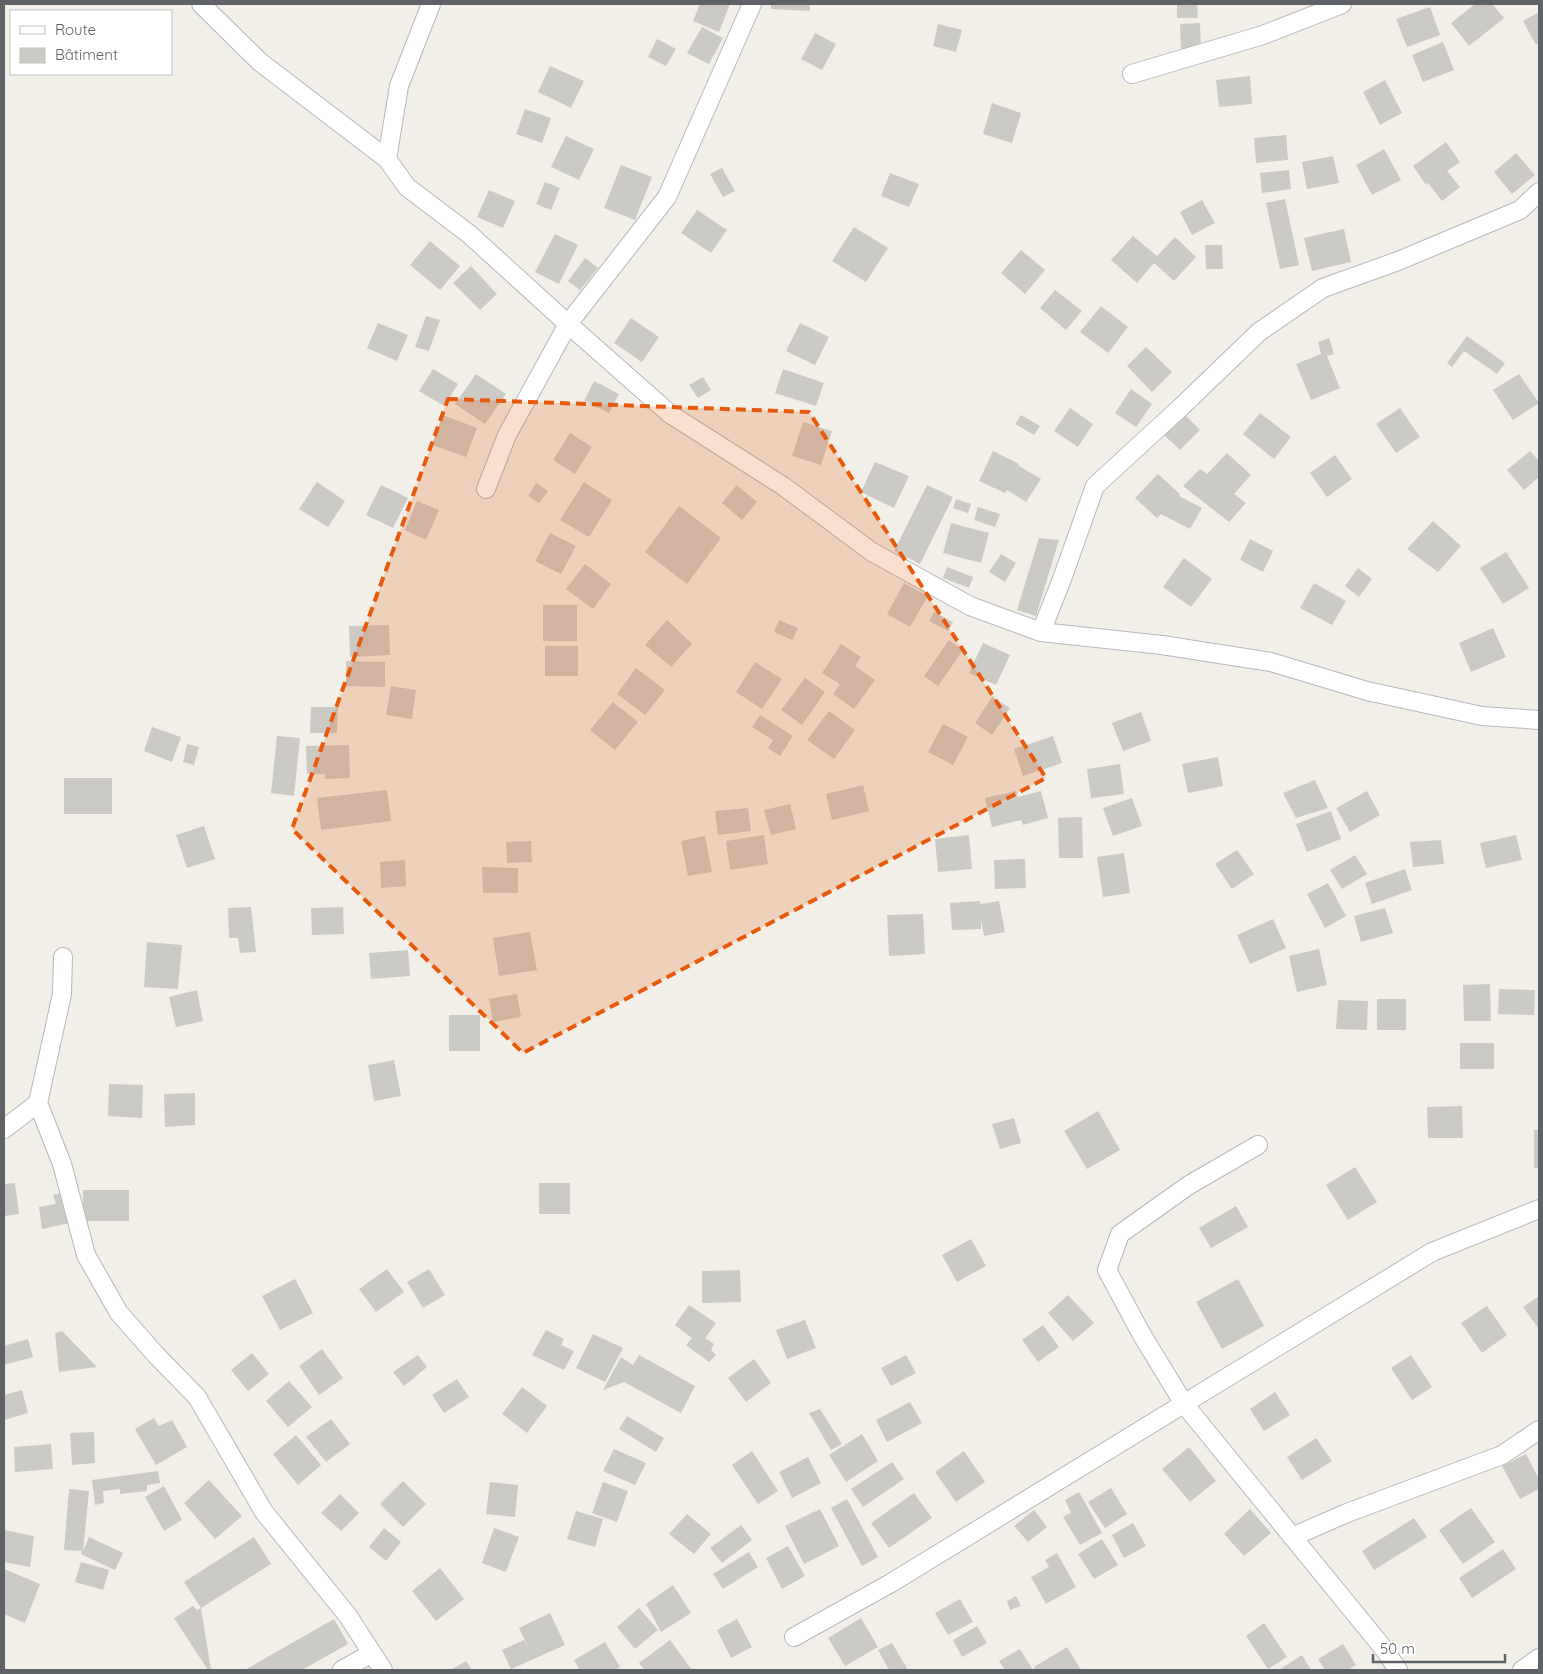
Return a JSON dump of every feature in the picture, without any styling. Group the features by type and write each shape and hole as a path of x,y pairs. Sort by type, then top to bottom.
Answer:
{"street":[{"path":"201,4 260,62 387,160 407,187 469,234 670,414 783,486 872,552 970,606 1041,632 1162,645 1270,662 1367,691 1473,714 1539,720"},
{"path":"387,160 399,86 431,4"},
{"path":"486,489 507,434 568,324 667,197 752,4"},
{"path":"1132,74 1263,35 1342,4"},
{"path":"1041,632 1095,486 1259,332 1323,288 1398,261 1520,210 1539,192"},
{"path":"63,958 62,994 38,1103 62,1164 86,1255 120,1314 197,1397 264,1512 348,1616 383,1670"},
{"path":"4,1128 38,1103"},
{"path":"1258,1145 1189,1185 1120,1234 1107,1270 1142,1335 1184,1404 1384,1649 1398,1670"},
{"path":"794,1637 891,1583 1432,1252 1539,1209"},
{"path":"1292,1537 1347,1513 1502,1454 1539,1430"},
{"path":"342,1670 372,1653"},
{"path":"1522,1670 1539,1658"}],"highlighted area":[{"path":"448,399 809,412 1046,778 523,1053 292,829"}],"building":[{"path":"700,4 730,4 719,32 693,21"},
{"path":"771,4 810,4 810,11 771,9"},
{"path":"1177,4 1197,4 1198,18 1177,18"},
{"path":"1475,4 1492,4 1504,18 1469,46 1451,23"},
{"path":"1430,7 1440,35 1407,47 1396,19"},
{"path":"1539,12 1539,43 1536,45 1523,21"},
{"path":"1200,23 1201,49 1181,49 1180,24"},
{"path":"938,24 962,30 956,52 933,46"},
{"path":"702,27 723,38 709,64 687,53"},
{"path":"815,33 836,44 822,70 801,59"},
{"path":"657,39 676,49 666,66 648,57"},
{"path":"1443,42 1454,70 1423,82 1412,55"},
{"path":"550,66 584,81 571,108 538,92"},
{"path":"1250,76 1252,104 1219,107 1216,80"},
{"path":"1385,80 1402,113 1380,125 1363,92"},
{"path":"992,103 1021,113 1012,143 983,134"},
{"path":"525,109 551,118 542,143 516,134"},
{"path":"1286,135 1288,160 1256,163 1254,138"},
{"path":"566,136 594,149 579,180 551,167"},
{"path":"1446,142 1460,162 1447,171 1460,187 1442,201 1428,183 1426,185 1413,166"},
{"path":"1384,149 1401,180 1372,195 1356,165"},
{"path":"1516,153 1535,175 1512,194 1494,172"},
{"path":"1333,156 1339,183 1307,189 1302,162"},
{"path":"621,165 652,177 635,220 604,208"},
{"path":"722,168 735,191 723,197 710,174"},
{"path":"1289,170 1291,189 1262,193 1260,173"},
{"path":"890,173 919,184 909,207 881,196"},
{"path":"545,182 560,188 551,210 536,204"},
{"path":"489,190 515,201 503,228 477,217"},
{"path":"1285,199 1299,265 1280,269 1266,203"},
{"path":"1202,200 1215,223 1192,235 1180,212"},
{"path":"697,210 727,230 711,253 681,233"},
{"path":"854,227 888,248 866,282 832,261"},
{"path":"1344,229 1351,262 1312,271 1304,238"},
{"path":"555,234 578,245 559,284 535,272"},
{"path":"1133,236 1157,256 1175,237 1196,257 1174,281 1154,263 1137,283 1111,260"},
{"path":"430,241 460,266 440,290 410,265"},
{"path":"1205,245 1222,245 1223,269 1206,269"},
{"path":"1021,250 1045,270 1025,294 1001,273"},
{"path":"585,258 598,268 580,290 568,281"},
{"path":"471,266 497,294 480,310 453,283"},
{"path":"1055,290 1082,311 1066,330 1040,308"},
{"path":"1101,306 1128,327 1108,353 1080,332"},
{"path":"426,316 440,320 429,351 415,347"},
{"path":"631,318 659,337 642,362 614,343"},
{"path":"378,323 408,335 397,361 367,348"},
{"path":"800,323 829,337 815,365 786,351"},
{"path":"1467,336 1505,363 1497,374 1464,351 1452,367 1447,363"},
{"path":"1329,338 1334,354 1327,356 1340,388 1311,400 1296,364 1321,354 1318,342"},
{"path":"1146,347 1172,372 1152,392 1127,366"},
{"path":"433,369 458,384 444,406 419,391"},
{"path":"783,369 824,383 816,406 775,393"},
{"path":"476,374 506,394 485,424 455,404"},
{"path":"1519,374 1539,403 1513,420 1493,390"},
{"path":"703,377 711,390 698,398 689,385"},
{"path":"594,381 619,394 609,413 584,401"},
{"path":"1131,389 1152,404 1136,427 1115,413"},
{"path":"1070,408 1093,424 1078,447 1054,431"},
{"path":"1400,408 1420,437 1396,453 1376,424"},
{"path":"1181,411 1200,430 1180,450 1161,432"},
{"path":"1260,413 1291,437 1274,459 1243,434"},
{"path":"443,415 477,428 466,457 432,445"},
{"path":"1021,415 1040,426 1034,435 1015,424"},
{"path":"803,422 832,431 821,465 792,456"},
{"path":"570,433 592,447 575,474 553,460"},
{"path":"993,451 1019,464 1016,471 1019,466 1041,479 1026,502 1007,490 1005,493 979,481"},
{"path":"1530,451 1539,461 1539,477 1524,490 1507,470"},
{"path":"1227,453 1251,475 1234,494 1246,503 1229,522 1183,486 1200,469 1207,474"},
{"path":"1335,455 1352,479 1327,497 1310,473"},
{"path":"875,462 909,476 894,508 861,492"},
{"path":"1158,474 1180,494 1179,496 1202,508 1190,529 1161,514 1157,518 1135,498"},
{"path":"317,482 345,501 328,527 299,509"},
{"path":"584,482 612,500 589,537 560,520"},
{"path":"536,483 548,491 539,503 528,496"},
{"path":"381,485 408,498 393,528 366,515"},
{"path":"737,485 757,502 742,520 722,503"},
{"path":"927,485 953,497 920,564 894,551"},
{"path":"956,499 971,504 968,513 953,508"},
{"path":"417,501 439,510 426,540 405,530"},
{"path":"679,506 721,538 687,584 645,552"},
{"path":"978,507 1000,514 995,527 974,520"},
{"path":"1433,521 1461,546 1438,572 1407,549"},
{"path":"951,523 989,533 981,563 943,553"},
{"path":"550,533 576,546 561,574 535,561"},
{"path":"1039,538 1059,540 1036,616 1017,610"},
{"path":"1250,539 1273,551 1263,572 1240,560"},
{"path":"1506,552 1529,588 1503,604 1480,568"},
{"path":"1001,554 1016,563 1005,582 989,572"},
{"path":"1184,558 1212,579 1191,607 1163,587"},
{"path":"585,564 611,584 593,609 566,589"},
{"path":"947,567 973,577 969,588 943,578"},
{"path":"1358,568 1372,579 1359,597 1345,586"},
{"path":"904,583 928,596 910,627 887,614"},
{"path":"1314,583 1346,601 1332,625 1300,608"},
{"path":"543,605 577,605 577,641 543,641"},
{"path":"934,612 953,622 948,631 929,621"},
{"path":"667,620 692,644 671,667 645,645"},
{"path":"779,620 798,628 792,640 774,632"},
{"path":"389,625 390,655 350,657 349,626"},
{"path":"1493,628 1506,657 1471,672 1459,643"},
{"path":"949,640 963,650 938,686 924,676"},
{"path":"983,643 1010,655 996,685 969,673"},
{"path":"841,644 861,657 855,666 875,680 854,709 833,694 840,684 822,673"},
{"path":"545,646 578,646 578,676 545,676"},
{"path":"346,661 385,662 385,687 346,686"},
{"path":"755,662 782,679 762,709 736,692"},
{"path":"636,668 665,690 645,715 617,694"},
{"path":"805,678 825,692 802,725 781,710"},
{"path":"391,686 416,690 412,719 386,715"},
{"path":"992,697 1010,708 992,735 975,723"},
{"path":"613,702 638,722 615,750 590,730"},
{"path":"311,707 338,707 337,733 310,733"},
{"path":"829,711 855,730 834,759 807,740"},
{"path":"1141,712 1151,741 1123,751 1112,723"},
{"path":"760,715 793,736 780,756 768,748 773,740 752,727"},
{"path":"943,724 968,737 953,765 928,752"},
{"path":"152,727 181,737 172,762 144,751"},
{"path":"277,736 300,738 294,796 271,793"},
{"path":"1053,736 1062,763 1023,776 1014,749"},
{"path":"187,744 199,747 194,765 183,762"},
{"path":"349,745 350,778 325,779 325,774 307,774 306,746"},
{"path":"1218,757 1223,786 1188,793 1182,764"},
{"path":"1120,764 1124,794 1091,798 1087,769"},
{"path":"64,778 112,778 112,814 64,814"},
{"path":"1315,780 1328,808 1296,818 1283,793"},
{"path":"863,785 869,811 832,820 826,794"},
{"path":"387,790 391,821 321,830 317,798"},
{"path":"1016,791 1018,797 1041,791 1048,818 1023,825 1021,820 992,827 985,798"},
{"path":"1367,791 1380,815 1350,832 1336,808"},
{"path":"1132,798 1142,826 1113,836 1103,808"},
{"path":"790,804 796,829 771,835 764,810"},
{"path":"748,808 751,831 718,835 715,811"},
{"path":"1331,811 1341,839 1307,852 1296,824"},
{"path":"1082,817 1083,858 1059,858 1058,818"},
{"path":"204,826 215,859 187,868 176,835"},
{"path":"764,835 768,864 730,870 726,841"},
{"path":"969,835 972,869 938,872 935,839"},
{"path":"1516,835 1522,860 1486,868 1480,843"},
{"path":"705,836 712,872 688,876 681,841"},
{"path":"1441,840 1444,864 1413,867 1410,842"},
{"path":"531,841 532,862 507,863 506,842"},
{"path":"1237,850 1254,874 1232,889 1215,864"},
{"path":"1124,853 1130,893 1103,897 1097,857"},
{"path":"1355,855 1367,874 1342,889 1330,870"},
{"path":"1025,859 1026,888 995,889 994,860"},
{"path":"405,860 406,886 381,888 380,862"},
{"path":"482,867 518,868 518,893 483,893"},
{"path":"1405,869 1412,890 1372,904 1365,883"},
{"path":"1328,883 1346,916 1325,928 1307,894"},
{"path":"980,901 980,904 999,901 1005,932 984,936 981,919 981,929 952,930 950,903"},
{"path":"251,907 256,952 240,953 238,938 229,938 228,908"},
{"path":"343,907 344,934 312,935 311,908"},
{"path":"1385,908 1393,933 1361,942 1354,916"},
{"path":"923,914 925,954 889,956 887,915"},
{"path":"1273,919 1286,948 1250,964 1237,935"},
{"path":"530,932 537,970 499,976 493,938"},
{"path":"147,942 182,945 178,989 144,987"},
{"path":"1319,949 1327,985 1297,992 1289,956"},
{"path":"408,950 410,976 371,979 369,953"},
{"path":"1490,984 1491,1021 1464,1021 1463,985"},
{"path":"1499,989 1535,990 1534,1015 1498,1014"},
{"path":"197,990 203,1021 176,1027 169,997"},
{"path":"517,994 521,1017 493,1022 489,999"},
{"path":"1377,999 1406,999 1406,1030 1377,1030"},
{"path":"1338,1000 1368,1001 1367,1030 1336,1029"},
{"path":"449,1015 480,1015 480,1051 449,1051"},
{"path":"1460,1043 1494,1043 1494,1069 1460,1069"},
{"path":"394,1060 401,1096 374,1101 368,1065"},
{"path":"109,1084 143,1085 142,1118 108,1116"},
{"path":"195,1093 195,1125 165,1127 164,1094"},
{"path":"1462,1106 1463,1138 1428,1138 1427,1107"},
{"path":"1098,1111 1120,1150 1087,1169 1064,1131"},
{"path":"1014,1118 1021,1143 1000,1149 992,1124"},
{"path":"1534,1130 1539,1130 1539,1168 1534,1168"},
{"path":"1355,1167 1377,1202 1348,1220 1326,1185"},
{"path":"15,1183 19,1214 4,1216 4,1184"},
{"path":"539,1183 570,1183 570,1214 539,1214"},
{"path":"83,1190 129,1190 129,1221 83,1221"},
{"path":"64,1193 70,1223 42,1229 39,1207 56,1204 53,1195"},
{"path":"1236,1206 1248,1227 1211,1248 1199,1228"},
{"path":"971,1239 986,1266 957,1282 942,1255"},
{"path":"387,1269 404,1292 376,1312 359,1289"},
{"path":"429,1269 445,1295 423,1308 407,1282"},
{"path":"740,1270 741,1302 702,1303 702,1271"},
{"path":"295,1279 313,1313 280,1330 262,1296"},
{"path":"1238,1279 1264,1326 1222,1349 1196,1302"},
{"path":"1068,1295 1094,1323 1073,1341 1048,1313"},
{"path":"1539,1296 1539,1329 1523,1307"},
{"path":"689,1305 716,1323 705,1338 714,1344 711,1350 716,1355 709,1362 686,1345 692,1338 675,1325"},
{"path":"1487,1306 1507,1335 1482,1353 1461,1323"},
{"path":"805,1320 816,1348 787,1359 776,1330"},
{"path":"1043,1325 1059,1347 1038,1362 1022,1340"},
{"path":"546,1330 564,1339 561,1345 574,1351 564,1370 532,1355"},
{"path":"62,1331 97,1367 59,1372 55,1333"},
{"path":"593,1334 623,1348 605,1382 576,1368"},
{"path":"28,1339 33,1357 4,1365 4,1346"},
{"path":"322,1349 343,1378 319,1395 299,1366"},
{"path":"252,1353 269,1374 248,1391 231,1370"},
{"path":"418,1355 427,1367 404,1386 393,1372"},
{"path":"639,1355 695,1386 681,1413 624,1382 603,1390 621,1357 633,1365"},
{"path":"906,1355 916,1373 891,1386 881,1368"},
{"path":"1411,1355 1432,1387 1412,1400 1391,1368"},
{"path":"754,1359 771,1383 746,1402 728,1378"},
{"path":"457,1379 469,1397 444,1413 432,1395"},
{"path":"289,1381 312,1407 288,1427 266,1401"},
{"path":"522,1387 547,1406 527,1433 502,1414"},
{"path":"22,1390 28,1413 4,1420 4,1395"},
{"path":"1275,1392 1290,1415 1264,1431 1250,1409"},
{"path":"910,1402 922,1423 887,1442 876,1420"},
{"path":"820,1409 842,1444 831,1450 809,1413"},
{"path":"627,1416 664,1438 656,1452 619,1429"},
{"path":"154,1418 159,1426 172,1420 187,1447 156,1465 135,1429"},
{"path":"331,1419 350,1444 326,1462 306,1437"},
{"path":"94,1432 95,1463 72,1465 70,1433"},
{"path":"862,1434 878,1461 846,1482 829,1455"},
{"path":"296,1435 321,1465 298,1485 273,1454"},
{"path":"1316,1438 1332,1461 1302,1480 1287,1457"},
{"path":"51,1444 53,1469 15,1472 14,1447"},
{"path":"1189,1447 1216,1481 1190,1502 1162,1469"},
{"path":"614,1449 646,1463 635,1485 603,1471"},
{"path":"752,1451 778,1491 758,1504 732,1465"},
{"path":"964,1451 985,1482 956,1502 935,1472"},
{"path":"1526,1454 1539,1479 1539,1489 1520,1499 1502,1466"},
{"path":"808,1457 821,1483 792,1498 779,1472"},
{"path":"892,1462 904,1479 863,1507 851,1489"},
{"path":"158,1471 160,1483 147,1485 147,1491 120,1494 120,1489 103,1491 104,1503 95,1505 92,1480"},
{"path":"209,1480 242,1516 215,1539 184,1503"},
{"path":"403,1481 426,1504 403,1527 380,1504"},
{"path":"490,1482 518,1485 515,1517 486,1514"},
{"path":"603,1482 628,1491 617,1522 592,1513"},
{"path":"164,1486 182,1520 164,1531 145,1497"},
{"path":"1111,1488 1127,1514 1105,1528 1088,1502"},
{"path":"69,1489 89,1491 83,1551 89,1537 123,1553 115,1570 81,1554 82,1551 64,1550"},
{"path":"1079,1492 1102,1533 1080,1545 1063,1517 1071,1513 1065,1500"},
{"path":"914,1493 932,1518 889,1548 871,1523"},
{"path":"340,1494 359,1513 341,1531 321,1513"},
{"path":"847,1499 878,1557 862,1566 831,1508"},
{"path":"1471,1508 1495,1542 1463,1564 1439,1530"},
{"path":"820,1509 839,1546 804,1564 785,1526"},
{"path":"1250,1509 1271,1533 1244,1556 1224,1534"},
{"path":"1034,1510 1047,1527 1028,1542 1014,1526"},
{"path":"576,1511 603,1519 595,1547 567,1539"},
{"path":"687,1514 711,1534 694,1554 669,1534"},
{"path":"1414,1518 1427,1537 1374,1570 1362,1551"},
{"path":"1133,1523 1146,1546 1124,1558 1112,1535"},
{"path":"741,1525 752,1540 722,1563 710,1548"},
{"path":"384,1528 401,1542 386,1561 369,1547"},
{"path":"494,1528 519,1537 506,1572 482,1563"},
{"path":"4,1530 34,1536 30,1567 4,1562"},
{"path":"254,1537 271,1564 201,1608 184,1582"},
{"path":"1102,1539 1118,1565 1094,1579 1078,1554"},
{"path":"788,1546 805,1576 782,1589 766,1558"},
{"path":"1503,1549 1516,1569 1472,1598 1459,1578"},
{"path":"749,1552 758,1567 723,1589 713,1574"},
{"path":"1057,1553 1076,1587 1046,1604 1031,1577 1049,1567 1045,1560"},
{"path":"81,1562 109,1570 103,1590 75,1582"},
{"path":"440,1568 464,1599 436,1621 412,1591"},
{"path":"4,1569 40,1584 25,1623 4,1614"},
{"path":"673,1585 691,1613 661,1632 646,1604"},
{"path":"1016,1596 1021,1606 1010,1610 1007,1601"},
{"path":"960,1599 973,1622 948,1635 935,1613"},
{"path":"193,1606 197,1610 201,1608 211,1670 208,1670 174,1618"},
{"path":"639,1608 658,1630 635,1649 617,1627"},
{"path":"550,1613 565,1645 511,1669 502,1650 524,1640 529,1649 519,1628"},
{"path":"861,1618 878,1647 845,1666 828,1638"},
{"path":"334,1619 348,1644 302,1670 245,1670"},
{"path":"737,1619 752,1647 731,1658 717,1630"},
{"path":"1264,1623 1287,1657 1268,1669 1246,1636"},
{"path":"977,1626 987,1643 962,1657 953,1640"},
{"path":"670,1640 692,1670 645,1670 639,1663"},
{"path":"605,1642 620,1667 615,1670 580,1670 574,1660"},
{"path":"892,1643 908,1670 889,1670 878,1650"},
{"path":"1343,1644 1356,1665 1348,1670 1325,1670 1318,1659"},
{"path":"1067,1647 1081,1670 1035,1670 1034,1667"},
{"path":"1020,1649 1033,1670 1005,1670 999,1661"},
{"path":"1302,1655 1311,1670 1279,1670"},
{"path":"466,1661 472,1670 451,1670"}]}
